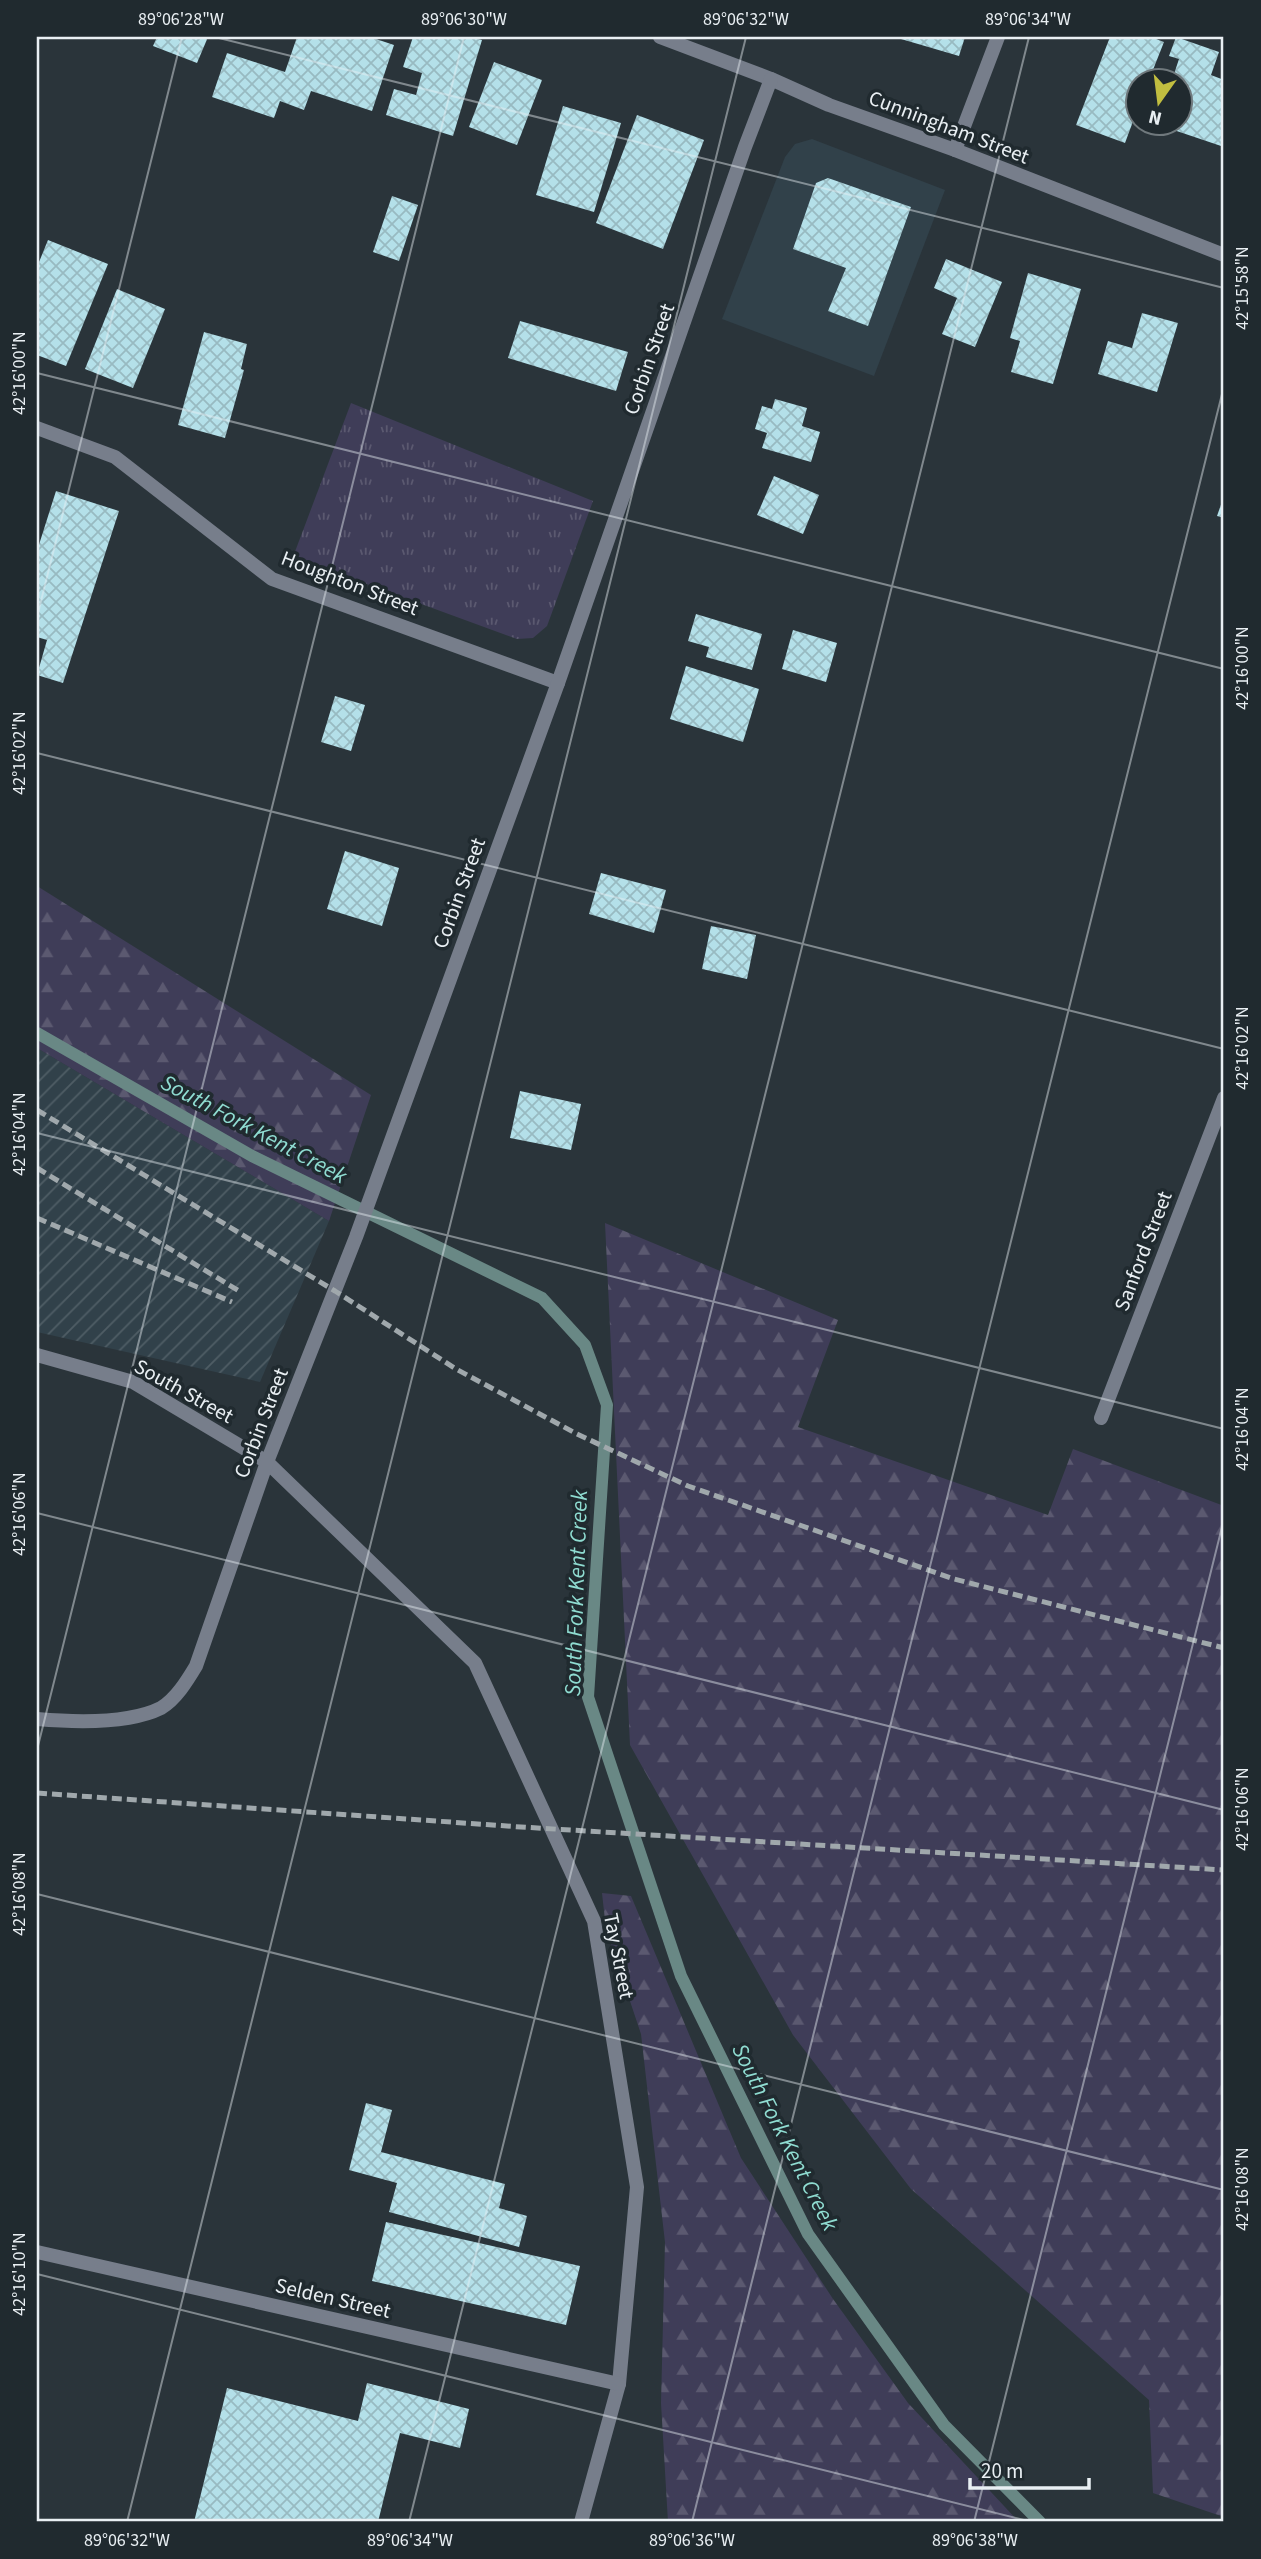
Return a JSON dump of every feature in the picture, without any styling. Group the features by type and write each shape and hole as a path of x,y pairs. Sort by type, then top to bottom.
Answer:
{"street":[{"name":"Cunningham Street","path":"660,37 771,79 829,105 955,150 1224,255"},
{"path":"955,150 998,37"},
{"name":"Corbin Street","path":"37,1719 101,1720 136,1715 162,1707 182,1688 196,1667 267,1462 356,1237 558,683 771,79"},
{"name":"Houghton Street","path":"37,428 115,457 272,579 558,683"},
{"name":"Sanford Street","path":"1101,1418 1224,1098"},
{"name":"South Street","path":"37,1355 133,1382 267,1462"},
{"name":"Tay Street","path":"267,1462 475,1663 594,1920 637,2187 619,2384 581,2522"},
{"name":"Selden Street","path":"37,2252 619,2384"}],"shaded area":[{"path":"812,139 945,190 874,376 722,319 785,157 795,144"},
{"path":"37,1048 329,1221 260,1382 37,1332"}],"green space":[{"path":"351,403 593,501 547,626 533,638 517,639 293,557"},
{"path":"37,886 371,1095 329,1221 37,1048"},
{"path":"605,1223 838,1320 798,1427 1048,1515 1073,1449 1224,1506 1224,2517 1153,2493 1149,2400 911,2189 793,2035 630,1745"},
{"path":"602,1893 631,1896 741,2158 833,2299 908,2403 1019,2522 668,2522 661,2403 665,2242 641,2034 606,1929"}],"building":[{"path":"157,37 208,37 197,63 153,46"},
{"path":"297,37 370,37 394,45 372,111 311,91 304,110 280,101 274,118 212,97 227,53 285,72"},
{"path":"413,37 471,37 482,40 453,136 386,115 394,89 416,95 422,73 403,67"},
{"path":"965,37 959,56 901,39"},
{"path":"1110,37 1151,37 1164,42 1155,66 1124,66 1124,136 1128,136 1125,143 1076,125"},
{"path":"1176,37 1219,52 1211,75 1224,80 1224,108 1221,116 1224,117 1224,147 1191,136 1194,136 1194,66 1177,66 1179,59 1169,56"},
{"path":"494,62 542,80 517,145 469,127"},
{"path":"563,106 621,123 594,212 536,195"},
{"path":"637,115 704,140 663,249 596,223"},
{"path":"828,178 911,207 868,326 828,311 846,268 793,249 816,183"},
{"path":"392,196 418,205 399,261 373,252"},
{"path":"48,240 108,264 66,366 37,355 37,267"},
{"path":"946,259 1002,282 975,347 942,334 957,298 934,288"},
{"path":"1028,273 1081,289 1053,384 1011,372 1020,341 1010,338"},
{"path":"117,289 165,309 133,388 85,369"},
{"path":"1142,313 1178,323 1157,392 1098,374 1108,341 1132,348"},
{"path":"520,321 628,352 616,391 508,358"},
{"path":"204,332 247,344 241,369 244,370 225,438 178,425"},
{"path":"775,399 807,408 802,426 820,432 811,462 762,448 767,433 755,429 762,406 772,409"},
{"path":"774,476 819,495 803,534 757,515"},
{"path":"56,491 119,511 63,683 37,675 47,640 37,637 37,551"},
{"path":"1224,496 1224,518 1217,516"},
{"path":"696,614 762,634 752,670 706,657 709,647 688,641"},
{"path":"793,630 837,643 826,682 782,669"},
{"path":"686,666 759,689 743,742 670,719"},
{"path":"335,696 365,705 351,751 321,742"},
{"path":"345,851 399,868 382,926 327,909"},
{"path":"601,873 666,890 654,933 589,914"},
{"path":"711,926 756,935 747,979 702,969"},
{"path":"520,1091 581,1104 571,1150 510,1138"},
{"path":"366,2103 392,2110 381,2152 505,2184 499,2208 527,2216 519,2247 389,2212 397,2183 349,2170"},
{"path":"386,2222 580,2266 566,2325 372,2281"},
{"path":"367,2383 469,2409 460,2448 400,2433 378,2522 194,2522 227,2388 358,2421"}],"waterway":[{"name":"South Fork Kent Creek","path":"37,1033 252,1156 542,1298 585,1345 607,1405 588,1697 681,1976 808,2234 944,2425 1040,2522"}],"railway":[{"path":"37,1110 335,1291 456,1369 577,1434 688,1486 954,1579 1224,1648"},
{"path":"37,1168 239,1291"},
{"path":"37,1218 232,1302"},
{"path":"37,1793 521,1827 1224,1870"}]}
